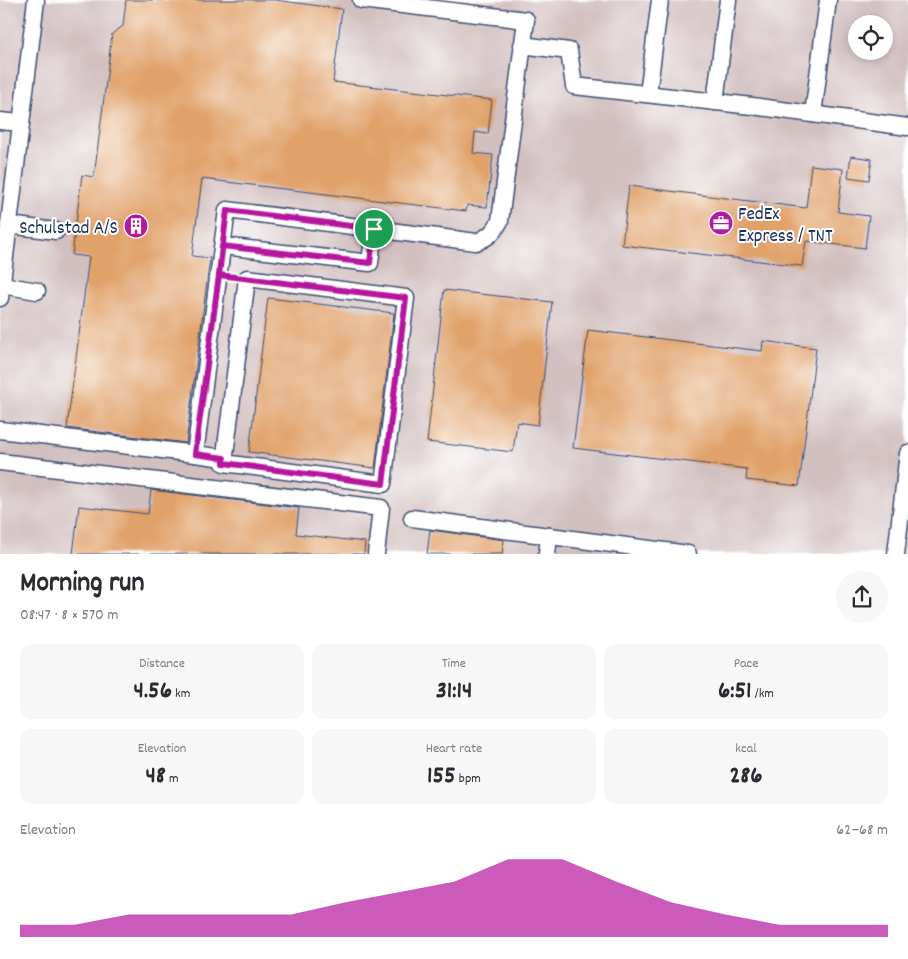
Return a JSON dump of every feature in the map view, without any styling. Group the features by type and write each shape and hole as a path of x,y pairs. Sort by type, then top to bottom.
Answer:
{"street":[{"path":"36,0 21,123 7,215 1,281 37,291"},
{"path":"195,454 227,210 476,242 486,239 495,231 500,221 526,20 361,0"},
{"path":"648,94 660,0"},
{"path":"715,102 728,0"},
{"path":"812,114 828,0"},
{"path":"522,45 569,52 574,86 908,127"},
{"path":"0,121 21,123"},
{"path":"7,215 56,232"},
{"path":"222,246 370,263 374,229"},
{"path":"219,275 247,278 406,298 383,484 224,463 247,278"},
{"path":"0,430 224,458"},
{"path":"900,544 908,453"},
{"path":"0,462 381,508 376,554"},
{"path":"412,518 688,554"},
{"path":"547,554 549,536"}],"shaded area":[{"path":"0,0 908,0 908,554 0,554"}],"building":[{"name":"Schulstad A/S","path":"126,0 275,0 342,9 333,82 492,100 488,134 475,132 473,153 493,155 487,207 467,205 466,211 202,179 192,256 210,258 186,443 67,428 89,257 72,255 82,175 94,177 112,34 123,26"},
{"path":"851,156 872,159 869,180 848,177"},
{"path":"811,165 843,169 838,212 869,216 865,248 806,241 802,266 622,245 629,186 806,208"},
{"path":"444,290 552,302 538,425 517,422 513,452 427,442"},
{"path":"268,298 394,313 375,468 249,452"},
{"path":"588,330 762,351 763,341 816,348 799,486 746,480 747,469 573,448"},
{"path":"151,490 299,508 296,534 365,542 364,554 73,554 79,506 148,514"},
{"path":"430,530 504,540 502,554 427,554"}],"place":[{"name":"FedEx Express / TNT","path":"721,223"},
{"name":"Schulstad A/S","path":"136,226"}],"route":[{"path":"374,229 227,210 222,246 219,275 406,298 383,484 224,463 224,458 195,454 222,246 370,263 374,229"}]}
